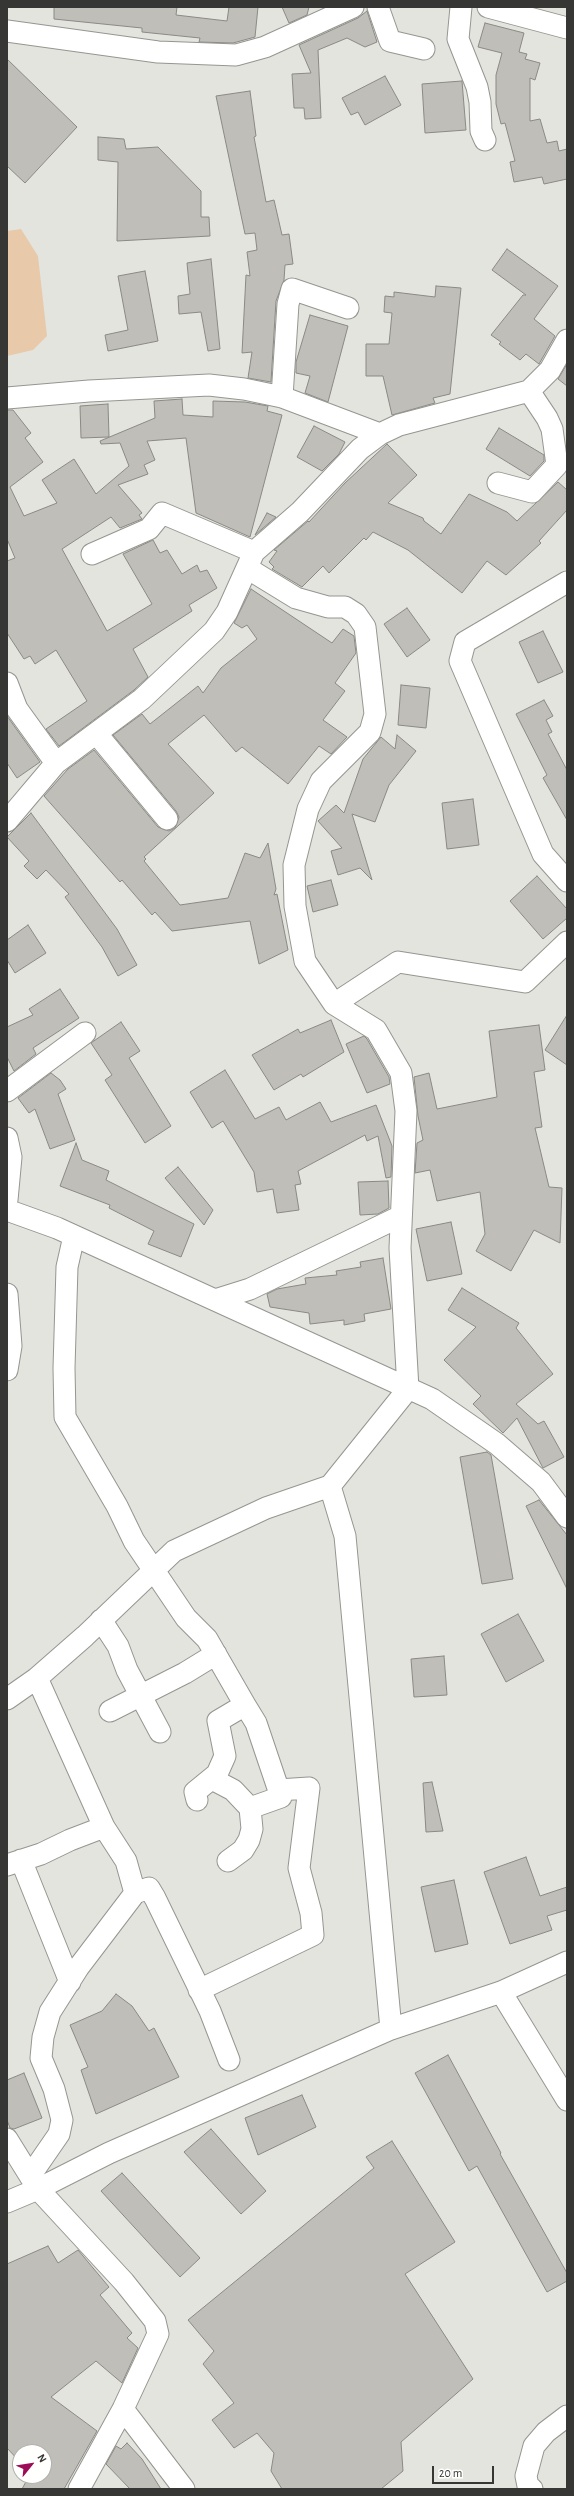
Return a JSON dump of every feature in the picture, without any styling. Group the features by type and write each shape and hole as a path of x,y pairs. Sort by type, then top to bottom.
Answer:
{"street":[{"path":"7,31 158,52 236,55 265,47 352,7"},
{"path":"378,7 390,40 424,49"},
{"path":"460,7 458,39 477,87 480,102 481,132 485,140"},
{"path":"488,7 567,28"},
{"path":"282,397 288,304 292,289 348,308"},
{"path":"7,821 56,763 142,699 214,631 227,612 250,560 300,512 360,449 380,434 431,416 529,390 550,370 567,340"},
{"path":"7,398 97,390 209,385 244,389 282,397 380,434"},
{"path":"498,483 532,492 557,464 552,429 547,418 529,390"},
{"path":"7,1699 37,1678 174,1551 266,1508 330,1486 408,1389 400,1248 406,1112 401,1073 376,1030 334,1004 305,961 295,906 294,865 308,809 321,781 370,732 375,714 365,627 356,614 345,607 328,607 296,598 250,560 162,513 149,529 92,554"},
{"path":"567,582 465,642 460,661 543,854 567,881"},
{"path":"7,683 12,713 56,763"},
{"path":"96,733 167,819"},
{"path":"334,1004 398,962 525,982 567,942"},
{"path":"7,1091 86,1033"},
{"path":"7,1138 11,1156 7,1200"},
{"path":"7,1210 74,1236 432,1400 497,1444 541,1482 567,1517"},
{"path":"215,1300 250,1289 402,1216"},
{"path":"74,1236 67,1268 64,1368 65,1417 117,1506 134,1541 186,1618 207,1639 256,1723 281,1797 250,1808"},
{"path":"7,1294 11,1346 7,1370"},
{"path":"330,1486 345,1536 392,2028"},
{"path":"101,1620 112,1635 127,1670 160,1732"},
{"path":"110,1711 142,1696 216,1654"},
{"path":"37,1678 104,1827 126,1861 135,1893"},
{"path":"197,1800 195,1792 212,1779 225,1756 218,1721 245,1705"},
{"path":"212,1779 232,1790 250,1808 252,1829 249,1840 243,1850 228,1861"},
{"path":"199,1990 313,1935 311,1913 299,1868 309,1788 278,1790"},
{"path":"70,1982 14,1862 41,1854 70,1840 104,1827"},
{"path":"34,2183 59,2134 62,2120 54,2089 42,2058 43,2037 50,2012 78,1968 135,1893 149,1888 210,2011 229,2060"},
{"path":"7,2202 34,2183 109,2153 392,2028 501,1992 567,1962"},
{"path":"501,1992 567,2100"},
{"path":"7,2139 34,2183 124,2282 155,2322 158,2334 123,2409 79,2489"},
{"path":"123,2409 184,2489"},
{"path":"532,2489 528,2486 526,2476 534,2446 546,2432 567,2416"}],"shaded area":[{"path":"21,229 38,256 47,336 33,350 7,356 7,231"}],"building":[{"path":"54,7 177,7 176,15 227,21 229,7 258,7 255,37 233,43 199,42 200,38 142,32 142,28 54,19"},
{"path":"282,7 309,7 307,15 289,23"},
{"path":"367,11 377,42 365,47 347,38 318,50 321,118 305,119 304,108 294,108 292,74 311,73 299,45 358,18"},
{"path":"485,23 524,33 519,52 527,54 525,59 540,63 535,80 530,78 530,121 540,119 547,143 557,141 559,151 567,149 567,179 544,184 542,177 514,182 510,162 515,161 505,123 501,124 496,104 496,75 502,53 478,47"},
{"path":"7,59 77,127 25,183 7,166"},
{"path":"385,76 401,105 365,125 358,112 351,115 342,98"},
{"path":"462,81 466,130 425,133 422,84"},
{"path":"250,91 256,136 254,137 266,202 274,200 282,235 289,234 293,264 285,265 284,280 276,301 271,382 248,378 252,352 242,353 246,275 250,276 247,252 257,250 255,233 245,234 216,96"},
{"path":"98,137 124,139 126,149 158,147 201,191 201,217 209,217 210,236 117,241 118,162 98,160"},
{"path":"507,249 558,286 534,319 555,336 539,364 526,354 520,360 499,344 501,342 491,335 523,295 526,295 492,270"},
{"path":"211,259 220,349 208,351 201,312 179,314 178,296 190,294 187,263"},
{"path":"145,271 158,341 108,351 105,335 128,330 118,276"},
{"path":"436,286 461,288 450,394 433,398 435,403 392,415 383,376 366,376 366,344 389,344 392,313 384,312 385,296 394,297 394,292 435,297"},
{"path":"310,315 348,326 328,402 305,393 310,376 296,373 296,362"},
{"path":"567,364 567,386 558,379"},
{"path":"182,399 183,415 213,417 213,401 245,402 268,406 267,411 282,415 250,537 196,513 186,438 147,441 155,460 144,465 148,474 118,485 142,513 139,515 142,519 120,528 111,517 62,549 107,631 152,604 123,554 153,540 160,553 167,550 182,574 197,565 200,572 207,570 217,588 189,605 192,611 133,649 148,677 134,690 59,746 46,729 87,701 56,650 35,664 30,656 24,659 7,633 7,561 15,558 7,539 7,410 13,410 31,433 25,438 43,462 10,487 24,516 57,503 42,480 74,459 96,494 129,466 120,443 101,444 100,441 155,418 154,401"},
{"path":"108,404 109,437 81,438 80,406"},
{"path":"314,426 345,442 339,454 322,471 297,457"},
{"path":"499,428 544,455 544,461 530,476 486,449"},
{"path":"387,444 417,475 388,503 423,518 424,521 441,534 469,494 507,512 517,521 558,482 567,490 567,510 539,541 541,543 506,575 487,561 462,593 408,550 373,532 366,540 364,538 329,573 323,566 302,587 272,569 274,567 269,562 277,551 274,550 308,521 309,522 345,483"},
{"path":"267,513 276,517 255,535"},
{"path":"251,589 332,643 343,629 354,636 356,653 335,683 345,691 323,720 347,737 331,754 319,746 288,784 242,747 236,752 204,715 168,744 214,793 144,857 146,859 144,861 180,905 228,898 245,853 260,858 268,843 276,889 274,895 277,894 288,950 259,964 250,921 172,931 155,912 152,915 122,880 120,882 44,796 68,769 94,750 158,827 169,831 175,828 179,817 176,811 113,735 142,714 150,724 198,686 203,693 221,668 257,639 247,625 242,628 234,623"},
{"path":"407,608 430,640 407,657 384,624"},
{"path":"543,631 563,672 538,683 519,642"},
{"path":"401,685 430,688 426,728 398,725"},
{"path":"544,700 553,716 546,720 552,732 548,734 567,770 567,820 543,778 547,775 516,714"},
{"path":"7,716 40,762 17,778 7,763"},
{"path":"397,735 416,751 389,785 375,822 352,814 372,880 360,868 338,875 331,851 342,848 318,821 336,805 344,813 363,759 381,737 395,749"},
{"path":"473,799 479,845 447,849 442,803"},
{"path":"31,813 117,929 137,965 118,976 102,947 65,897 69,894 46,870 37,879 24,866 29,861 7,837"},
{"path":"537,876 567,909 567,918 543,939 510,901"},
{"path":"331,880 338,905 313,912 307,886"},
{"path":"28,925 46,953 15,973 7,960 7,940"},
{"path":"60,989 79,1018 33,1048 36,1054 14,1071 7,1057 7,1027 33,1015 29,1009"},
{"path":"567,1015 567,1065 545,1050"},
{"path":"331,1020 344,1052 303,1077 301,1074 274,1090 252,1055 298,1029 300,1033"},
{"path":"121,1022 140,1051 129,1058 171,1126 145,1143 105,1080 112,1075 91,1043"},
{"path":"539,1025 545,1070 534,1072 542,1127 535,1128 549,1187 562,1188 560,1243 534,1230 511,1271 476,1251 485,1234 480,1192 437,1201 430,1170 415,1173 417,1143 423,1140 418,1116 414,1077 429,1073 437,1109 497,1097 489,1031"},
{"path":"364,1036 389,1077 390,1084 367,1093 346,1044"},
{"path":"225,1070 255,1119 279,1107 286,1120 320,1102 331,1122 376,1105 392,1146 391,1177 386,1178 378,1136 367,1141 365,1135 298,1171 301,1184 295,1185 299,1210 277,1213 273,1189 257,1192 254,1172 223,1121 212,1128 190,1092"},
{"path":"51,1073 60,1080 66,1089 58,1094 75,1140 50,1149 35,1109 29,1113 18,1098"},
{"path":"76,1143 82,1160 109,1171 106,1180 194,1224 181,1257 148,1244 154,1231 109,1208 110,1205 60,1186"},
{"path":"178,1167 213,1210 204,1225 165,1178"},
{"path":"388,1181 389,1208 378,1214 360,1215 358,1182"},
{"path":"451,1222 462,1274 427,1281 416,1229"},
{"path":"383,1258 391,1309 364,1314 365,1321 344,1325 344,1320 310,1324 309,1313 270,1307 267,1294 277,1289 306,1284 305,1278 337,1275 336,1271 361,1267 360,1262"},
{"path":"462,1288 519,1323 516,1328 553,1374 516,1404 538,1424 544,1421 564,1457 543,1468 517,1418 503,1433 473,1404 481,1396 444,1360 476,1327 448,1310"},
{"path":"487,1452 491,1455 513,1579 482,1584 460,1457"},
{"path":"539,1500 567,1535 567,1589 526,1506"},
{"path":"518,1614 544,1661 506,1682 481,1634"},
{"path":"444,1656 447,1695 414,1697 411,1659"},
{"path":"432,1782 443,1831 426,1832 423,1783"},
{"path":"526,1857 540,1896 567,1887 567,1910 547,1916 552,1930 510,1944 484,1872"},
{"path":"454,1880 468,1944 435,1952 421,1887"},
{"path":"116,1994 132,2006 149,2031 154,2028 179,2077 96,2114 81,2070 88,2067 70,2025 102,2011"},
{"path":"448,2055 501,2153 500,2154 567,2273 567,2281 547,2292 477,2166 469,2171 415,2073"},
{"path":"24,2073 42,2118 14,2129 10,2128 7,2120 7,2080"},
{"path":"302,2095 316,2127 258,2155 245,2118"},
{"path":"211,2129 266,2191 241,2214 184,2152"},
{"path":"392,2141 455,2242 405,2274 473,2379 401,2442 403,2471 381,2489 282,2489 271,2471 274,2453 257,2433 234,2448 212,2420 234,2403 203,2364 214,2351 188,2320 374,2168 366,2157"},
{"path":"122,2173 200,2258 180,2277 101,2191"},
{"path":"48,2246 58,2263 78,2250 109,2287 100,2295 132,2333 127,2338 138,2348 122,2383 96,2361 51,2397 97,2431 64,2489 22,2489 25,2484 52,2484 52,2444 12,2444 12,2453 7,2448 7,2264"},
{"path":"127,2443 142,2459 161,2489 130,2489 106,2464 116,2446 121,2449"}]}
